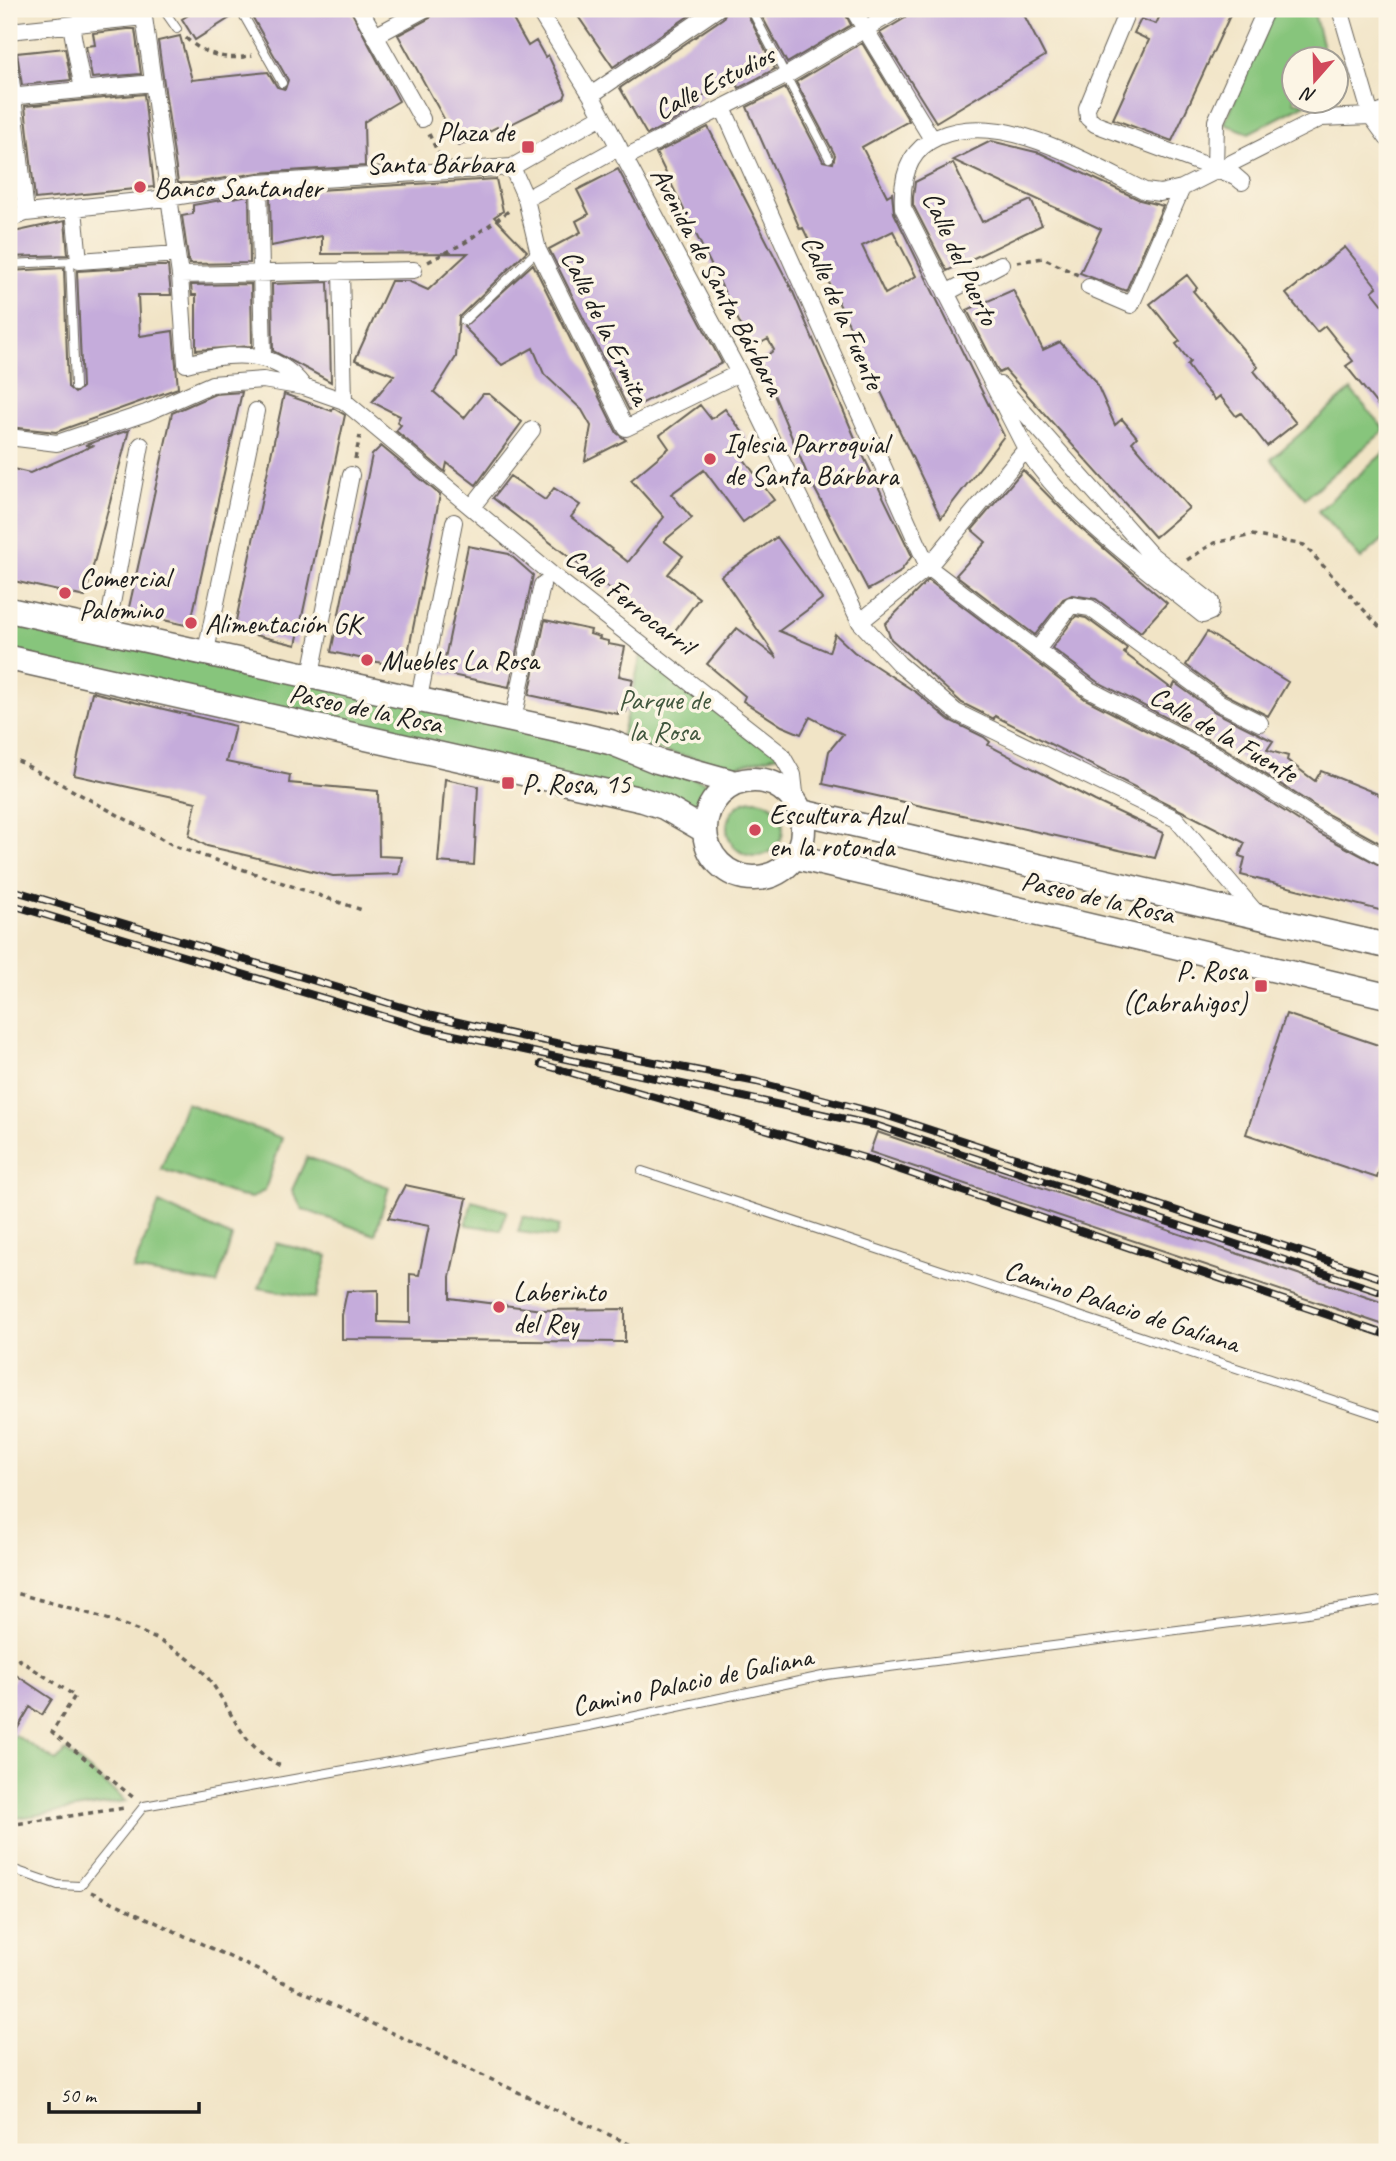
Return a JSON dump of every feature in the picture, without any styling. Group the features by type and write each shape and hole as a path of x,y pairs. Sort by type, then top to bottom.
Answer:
{"main road":[{"name":"Paseo de la Rosa","path":"9,610 311,674 610,742 657,761 736,783 763,780 776,784 798,807 1387,946"},
{"name":"Paseo de la Rosa","path":"9,658 643,800 664,807 704,830"},
{"path":"736,783 716,797 710,807 704,830 708,848 718,863 732,874 749,879 767,877 783,869 796,856 804,835 798,807"},
{"name":"Paseo de la Rosa","path":"796,856 1387,996"}],"street":[{"path":"360,9 422,119"},
{"path":"375,36 425,9"},
{"name":"Avenida de Santa Bárbara","path":"538,9 592,94 739,373 860,622 899,664 956,712 1176,820 1258,915"},
{"path":"592,94 717,9"},
{"path":"853,9 932,139 954,130 997,130 1059,150 1145,191 1160,193 1182,188 1321,118 1371,116 1387,110"},
{"name":"Calle Estudios","path":"622,152 723,108 787,75 899,9"},
{"path":"1128,9 1087,108 1087,118 1095,124 1242,182"},
{"path":"1215,170 1216,121 1266,9"},
{"path":"1340,9 1371,116 1387,138"},
{"path":"9,31 144,17 180,275 414,270"},
{"path":"71,24 83,90"},
{"path":"9,61 20,207 9,219"},
{"path":"11,97 153,83"},
{"name":"Calle de la Fuente","path":"723,108 928,567 1090,690 1216,755 1324,824 1387,859"},
{"path":"20,207 74,209 168,198 259,183 512,167 602,116"},
{"name":"Calle del Puerto","path":"932,139 923,144 908,165 901,185 903,208 946,293 967,334 1026,449 1045,478 1111,541 1203,615 1210,611 1211,602 1149,553 1002,388 967,334"},
{"path":"512,167 526,199 622,152"},
{"path":"259,183 263,356"},
{"path":"1089,287 1131,305 1182,188"},
{"name":"Calle de la Ermita","path":"526,199 538,250 626,428 739,373"},
{"path":"74,209 75,261 177,254"},
{"path":"946,293 1001,264"},
{"path":"341,271 344,401"},
{"name":"Calle Ferrocarril","path":"180,275 186,365 218,355 263,356 294,374 304,387"},
{"name":"Calle Ferrocarril","path":"9,436 57,443 146,413 212,384 262,380 304,387 344,401 363,420 551,574 781,754 793,775 798,807"},
{"path":"206,652 256,411"},
{"path":"472,507 532,430"},
{"path":"107,631 141,445"},
{"path":"860,622 928,567 1026,449"},
{"name":"Paseo de la Rosa","path":"311,674 351,475"},
{"name":"Paseo de la Rosa","path":"419,698 454,522"},
{"path":"513,719 542,585"},
{"name":"Calle de la Fuente","path":"1037,650 1071,605 1090,608 1220,703 1260,723"}],"lane":[{"path":"163,9 177,29"},
{"path":"240,9 282,83"},
{"path":"751,9 829,158"},
{"name":"Calle de la Ermita","path":"464,321 538,250"},
{"path":"9,264 75,261 75,387"},
{"name":"Camino Palacio de Galiana","path":"642,1171 1387,1418"},
{"name":"Camino Palacio de Galiana","path":"144,1805 589,1726 827,1675 1301,1614 1387,1600"},
{"path":"9,1868 58,1885 80,1886 144,1805"}],"path":[{"path":"177,29 192,44 214,55 240,59 264,51"},
{"path":"422,119 447,172"},
{"path":"414,270 466,242 526,199"},
{"path":"1001,264 1042,258 1077,272 1078,282 1089,287"},
{"path":"351,475 363,420"},
{"path":"1171,570 1214,543 1252,535 1304,545 1387,635"},
{"path":"9,756 177,847 362,910"},
{"path":"9,1591 161,1640 199,1668 246,1739 271,1761 307,1778"},
{"path":"9,1653 75,1696 52,1732 144,1805"},
{"path":"9,1825 144,1805"},
{"path":"80,1886 646,2152"}],"green space":[{"path":"1276,9 1313,9 1323,46 1280,46 1282,116 1249,133 1224,124"},
{"path":"1351,390 1385,430 1305,498 1271,459"},
{"path":"1387,450 1387,536 1361,559 1318,511"},
{"path":"9,619 513,725 708,783 691,814 9,653"},
{"name":"Parque de la Rosa","path":"641,655 781,754 734,767 620,742"},
{"path":"749,800 761,800 771,804 779,812 783,828 779,844 771,852 761,856 749,856 739,852 731,844 727,834 727,822 731,812 739,804"},
{"path":"186,1103 282,1138 265,1190 252,1198 239,1196 161,1169"},
{"path":"307,1157 389,1187 375,1235 302,1209 292,1190"},
{"path":"472,1201 507,1211 501,1230 466,1225"},
{"path":"159,1203 232,1237 217,1284 133,1270"},
{"path":"523,1216 559,1226 556,1237 518,1232"},
{"path":"276,1243 328,1256 316,1298 259,1288"},
{"path":"10,1732 56,1761 66,1751 126,1801 11,1819"}],"building":[{"path":"198,9 234,9 236,14 195,40 182,19"},
{"path":"248,9 350,9 399,101 364,122 365,166 258,173 178,183 158,41 180,36 192,80 268,72 277,87 285,89 288,80"},
{"path":"435,9 507,9 528,46 536,41 545,57 548,55 566,93 564,98 459,146 398,35 430,18"},
{"path":"573,9 699,9 613,67"},
{"path":"727,9 745,9 775,69 739,88 734,78 694,101 698,108 647,135 620,88 723,18"},
{"path":"758,9 843,9 851,25 787,63"},
{"path":"909,9 1021,9 1045,56 936,122 880,33 905,18"},
{"path":"1163,9 1233,9 1172,141 1113,119 1149,40 1134,33 1141,19 1156,24"},
{"path":"135,29 141,74 92,78 86,46 95,45 93,33"},
{"path":"862,43 909,121 862,147 887,196 892,193 894,213 1004,436 941,518 803,228 800,229 747,107 785,88 823,161 833,163 835,155 796,82","holes":["893,231 916,276 885,294 862,246"]},
{"path":"65,48 71,80 22,85 17,53"},
{"path":"144,94 154,187 35,199 25,106"},
{"path":"708,127 793,292 858,445 912,556 899,573 868,590 807,474 760,361 774,350 768,339 752,348 656,153"},
{"path":"991,141 1040,153 1140,200 1163,206 1126,291 1080,273 1101,229 953,160"},
{"path":"953,163 982,222 1031,200 1042,225 947,271 913,205 913,197 915,182"},
{"path":"618,169 722,363 629,410 549,249 581,232 576,221 589,214 577,190"},
{"path":"496,179 503,211 494,217 527,251 459,317 456,357 434,392 464,418 483,394 489,394 522,422 476,485 447,463 445,472 396,431 401,425 397,422 400,416 372,402 394,375 355,360 391,281 408,281 428,290 468,253 322,254 322,236 271,246 270,193"},
{"path":"249,195 250,263 189,264 182,216 193,214 193,205"},
{"path":"65,221 68,255 9,257 9,233"},
{"path":"1345,247 1377,287 1372,291 1387,310 1387,417 1346,366 1353,361 1325,326 1317,332 1286,294"},
{"path":"533,264 617,433 626,440 585,461 591,426 582,410 544,374 533,348 502,365 464,327"},
{"path":"168,266 171,295 138,295 140,336 173,331 178,388 56,432 9,427 9,271 64,268 68,387 75,393 82,387 77,271"},
{"path":"1187,275 1197,288 1193,291 1258,367 1254,371 1296,423 1267,446 1241,413 1236,416 1220,396 1215,400 1198,380 1187,365 1190,362 1176,344 1180,341 1150,304"},
{"path":"328,282 331,382 273,351 272,284"},
{"path":"251,284 252,346 196,350 196,295 192,295 191,285"},
{"path":"1013,290 1043,350 1060,342 1095,380 1115,425 1122,419 1137,437 1132,442 1189,508 1155,537 1005,370 999,373 967,310"},
{"path":"242,392 190,626 128,612 172,413 215,394"},
{"path":"284,394 332,411 333,408 345,415 296,645 234,630"},
{"path":"700,405 711,419 725,409 747,438 735,447 774,500 743,522 704,470 671,494 692,518 664,541 683,556 668,574 699,598 671,636 493,498 510,476 545,500 554,488 580,505 571,517 628,562 664,517 631,480 669,448 660,435"},
{"path":"129,430 85,597 9,580 9,468 30,473 92,446 85,445"},
{"path":"381,446 440,495 405,668 331,652 372,455"},
{"path":"1023,470 1078,526 1167,603 1141,632 1096,599 1072,595 1063,599 1035,635 956,575 986,542 972,530"},
{"path":"777,537 822,599 779,631 829,652 835,634 854,652 917,693 949,720 984,737 990,742 988,745 1163,833 1155,858 823,784 829,751 843,734 810,717 801,734 782,726 743,701 745,696 707,664 737,628 777,658 721,576"},
{"path":"468,546 509,554 533,575 509,687 442,673"},
{"path":"928,580 1085,699 1211,764 1318,833 1387,869 1387,912 1241,875 1245,858 1239,856 1245,843 995,716 994,719 962,703 891,639 885,624"},
{"path":"1076,616 1086,618 1127,648 1124,653 1172,689 1175,683 1215,712 1273,741 1267,750 1288,756 1287,760 1315,781 1321,771 1378,794 1387,806 1387,847 1329,815 1221,746 1096,681 1052,648"},
{"path":"545,620 591,630 590,634 608,641 608,644 625,647 619,676 633,679 626,712 618,711 618,714 529,695"},
{"path":"1207,632 1288,682 1268,716 1225,694 1186,665"},
{"path":"92,692 235,726 226,762 290,775 289,783 378,791 379,856 402,857 399,874 333,876 207,846 189,836 196,802 74,775"},
{"path":"445,779 478,786 474,865 438,862"},
{"path":"1286,1014 1387,1048 1387,1146 1377,1178 1246,1134"},
{"path":"877,1132 1387,1304 1387,1326 870,1152"},
{"path":"405,1185 467,1198 450,1277 450,1298 542,1310 625,1309 625,1342 342,1339 342,1315 347,1291 378,1290 378,1322 410,1323 410,1274 419,1275 429,1226 388,1218"},
{"path":"16,1675 52,1699 42,1715 30,1707 9,1743 9,1687"}],"railway":[{"path":"9,889 432,1016 757,1082 888,1116 1387,1280"},
{"path":"9,904 426,1029 878,1126 1387,1294"},
{"path":"541,1064 868,1159 1387,1335"}],"place":[{"name":"Plaza de Santa Bárbara","path":"528,147"},
{"name":"Banco Santander","path":"140,187"},
{"name":"Iglesia Parroquial de Santa Bárbara","path":"710,459"},
{"name":"Comercial Palomino","path":"65,593"},
{"name":"Alimentación GK","path":"191,623"},
{"name":"Muebles La Rosa","path":"367,660"},
{"name":"P. Rosa, 15","path":"508,783"},
{"name":"Escultura Azul en la rotonda","path":"755,830"},
{"name":"P. Rosa (Cabrahigos)","path":"1261,986"},
{"name":"Laberinto del Rey","path":"499,1307"}]}
